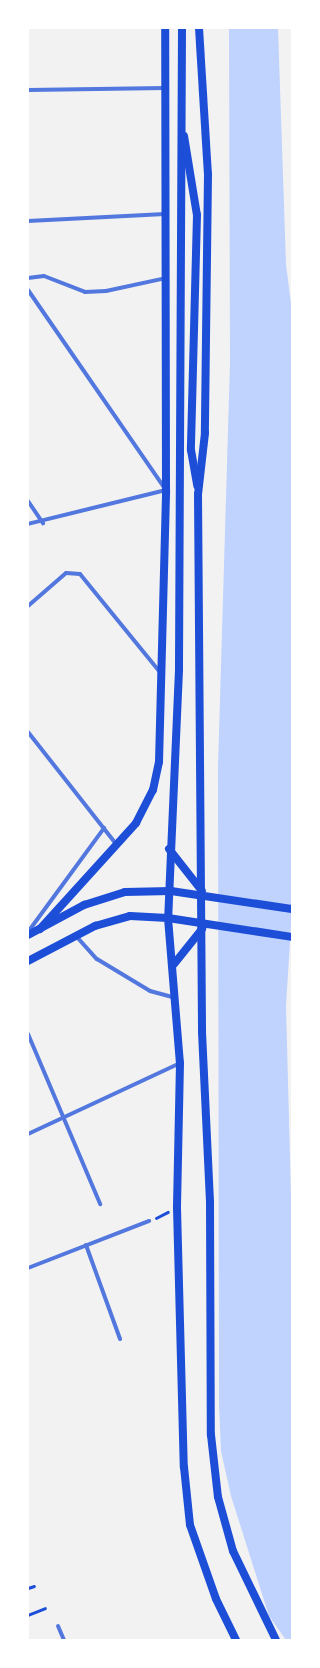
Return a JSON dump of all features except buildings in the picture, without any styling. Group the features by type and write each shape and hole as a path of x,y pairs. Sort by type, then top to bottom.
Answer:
{"main road":[{"path":"40,929 117,846 136,823 153,790 159,762 163,675 166,490 165,28"},
{"path":"182,28 180,122 180,670 169,849 171,891 168,918 174,964 173,997 180,1063 177,1208 184,1467 190,1525 216,1599 236,1640"},
{"path":"199,28 208,174 208,280 205,433 198,494 202,1032 210,1202 211,1435 218,1497 233,1551 266,1624 276,1640"},
{"path":"180,122 197,215 191,450 198,494"},
{"path":"169,849 207,898"},
{"path":"28,935 84,905 125,892 171,891 207,898 292,909"},
{"path":"28,961 95,926 130,916 168,918 292,937"},
{"path":"174,964 206,924"}],"street":[{"path":"28,90 165,88"},
{"path":"28,220 166,214"},
{"path":"28,278 44,276 85,292 106,291 166,278"},
{"path":"28,290 166,490 43,523 28,524"},
{"path":"28,501 43,523"},
{"path":"28,606 66,573 72,572 80,574 163,675"},
{"path":"28,732 117,846"},
{"path":"28,932 104,828"},
{"path":"75,936 104,963 150,991 173,997"},
{"path":"28,1034 100,1204"},
{"path":"28,1134 180,1063"},
{"path":"28,1268 149,1221"},
{"path":"86,1245 120,1339"},
{"path":"58,1626 64,1640"}],"path":[{"path":"149,1221 177,1208"},
{"path":"28,1588 34,1586"},
{"path":"28,1615 45,1608"}],"water":[{"path":"229,28 278,28 286,264 292,312 292,910 286,1006 292,1234 292,1640 286,1640 269,1616 231,1496 221,1451 219,1404 218,767 230,363"}]}
